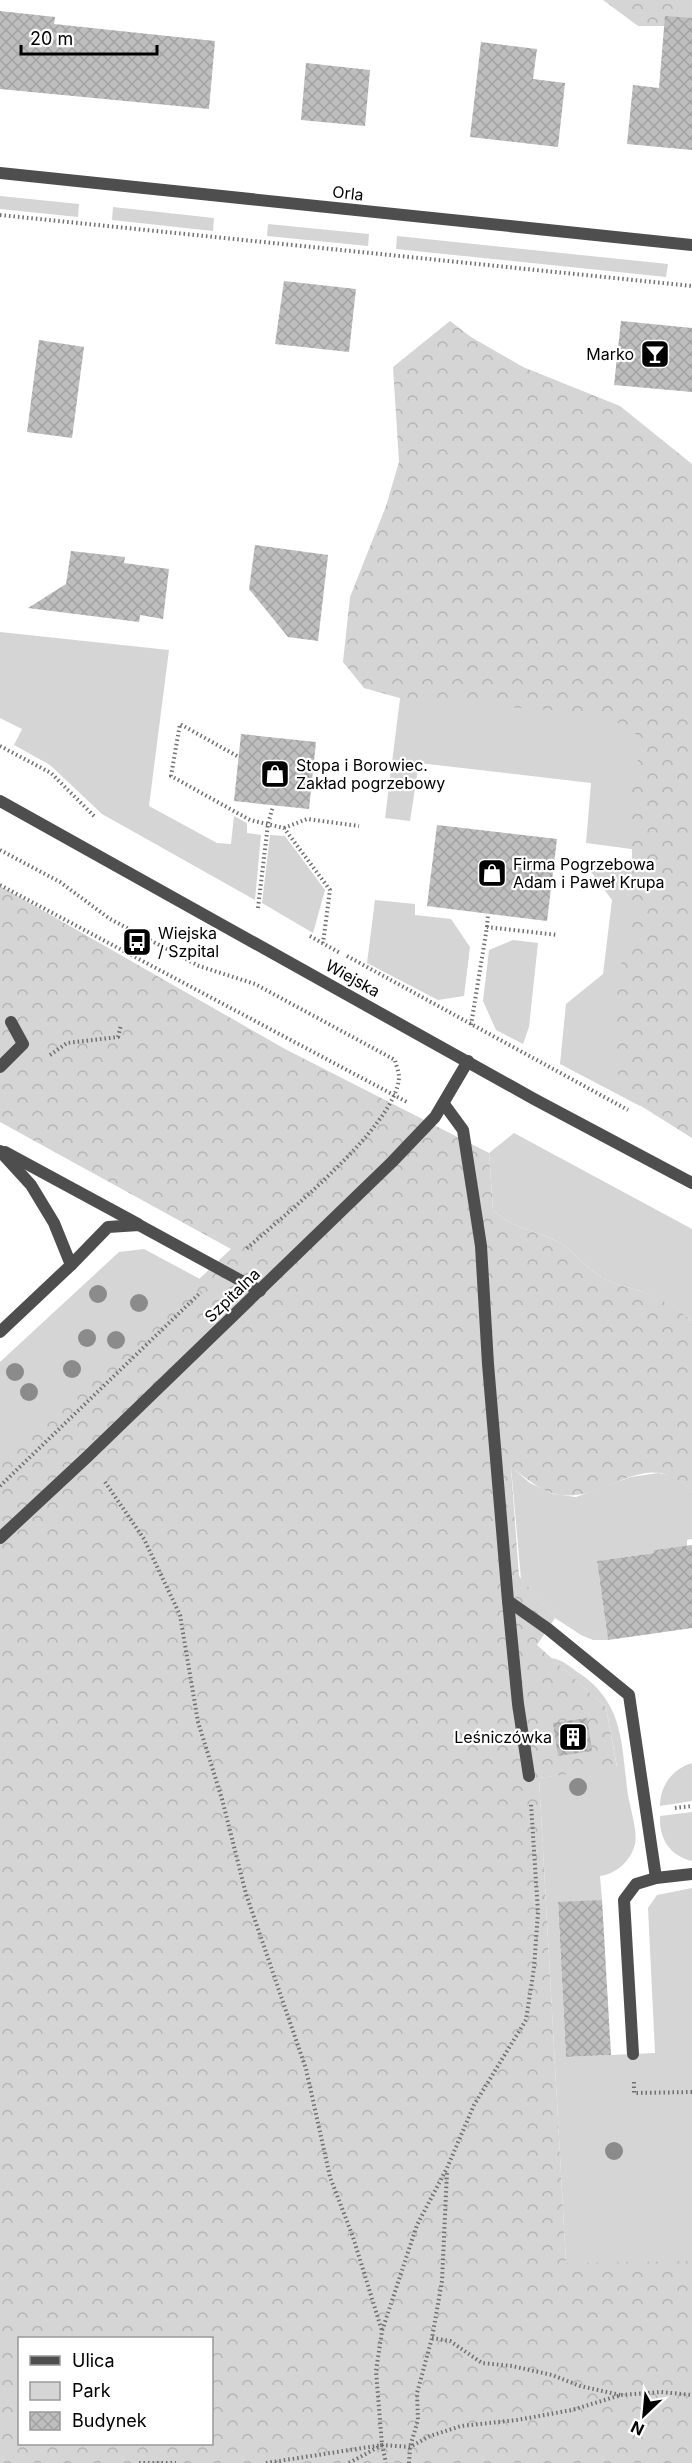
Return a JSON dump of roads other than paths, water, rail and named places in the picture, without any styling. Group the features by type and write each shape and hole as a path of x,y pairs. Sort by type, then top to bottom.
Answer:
{"street":[{"name":"Orla","path":"0,173 692,245"},
{"name":"Wiejska","path":"0,801 534,1099 692,1183"},
{"path":"0,1067 23,1044 11,1022"},
{"name":"Szpitalna","path":"0,1538 392,1162 435,1117 468,1061"},
{"path":"444,1104 463,1131 481,1246 488,1364 508,1601 518,1704 529,1776"},
{"path":"0,1150 260,1291"},
{"path":"0,1150 31,1185 54,1223 71,1265"},
{"path":"0,1332 108,1227 139,1225"},
{"path":"508,1601 548,1629 629,1695 656,1878"},
{"path":"633,2054 624,1900 636,1884 656,1878 692,1874"}],"place":[{"name":"Marko","path":"655,354"},
{"name":"Stopa i Borowiec. Zakład pogrzebowy","path":"275,774"},
{"name":"Firma Pogrzebowa Adam i Paweł Krupa","path":"492,873"},
{"name":"Wiejska / Szpital","path":"137,942"},
{"name":"Leśniczówka","path":"573,1737"}]}
